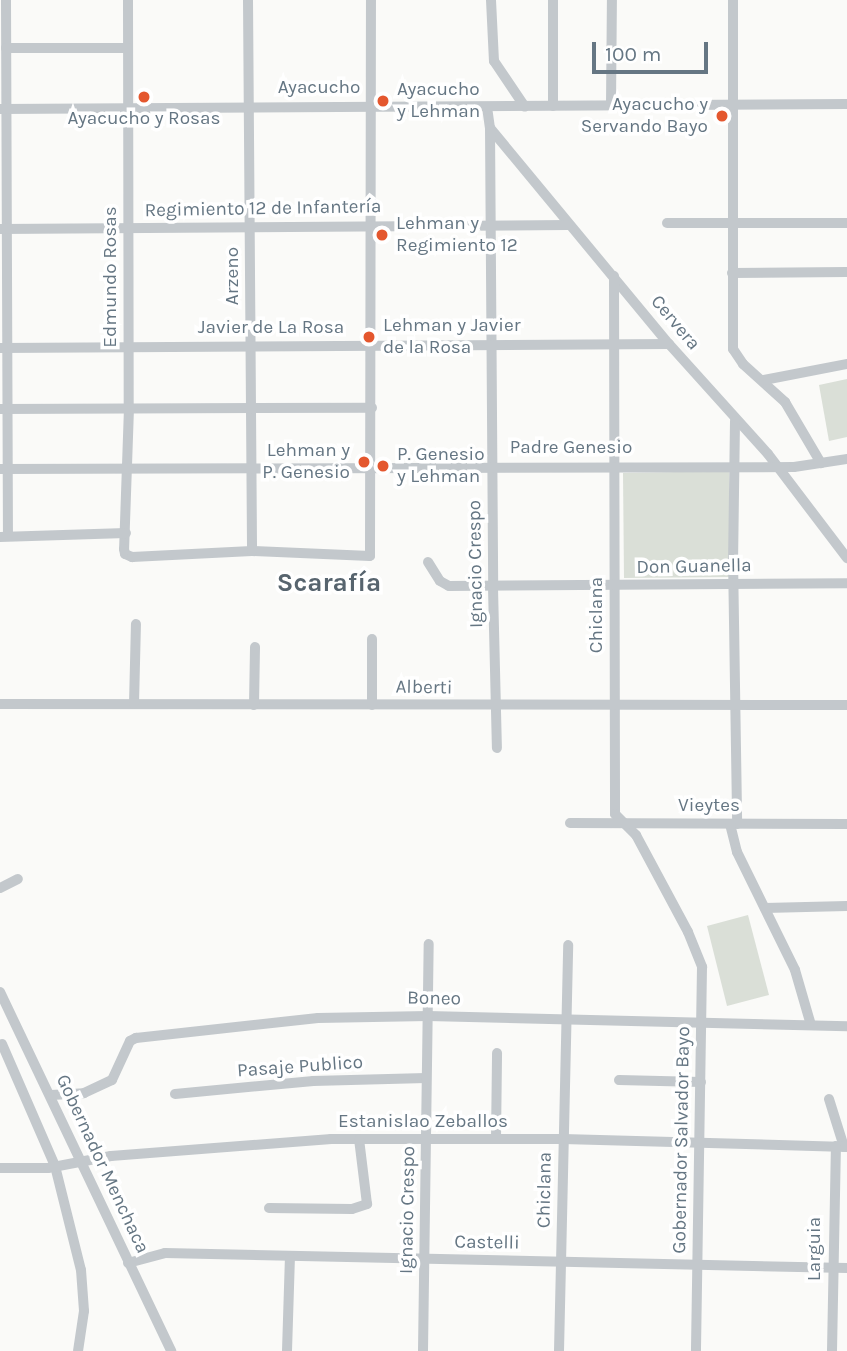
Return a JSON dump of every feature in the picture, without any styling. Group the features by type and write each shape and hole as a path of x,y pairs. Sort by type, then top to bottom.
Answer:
{"street":[{"path":"6,0 4,536 126,533"},
{"name":"Edmundo Rosas","path":"128,0 129,408 125,554 132,557 251,551"},
{"name":"Arzeno","path":"248,0 251,551"},
{"path":"251,551 370,556 371,0"},
{"path":"491,0 492,53 524,107"},
{"path":"552,106 553,0"},
{"path":"611,105 612,0"},
{"path":"733,0 733,349 743,364 764,380 785,402 821,463"},
{"path":"6,48 128,48"},
{"name":"Ayacucho","path":"4,109 847,104"},
{"path":"487,107 490,128"},
{"name":"Cervera","path":"490,128 556,205 568,225 578,232 669,344 776,465 847,558"},
{"name":"Ignacio Crespo","path":"490,128 493,588 497,748"},
{"path":"667,223 847,223"},
{"name":"Regimiento 12 de Infantería","path":"4,229 568,225"},
{"path":"732,273 847,272"},
{"name":"Chiclana","path":"614,276 611,345 615,814 636,835 688,932"},
{"name":"Javier de La Rosa","path":"4,348 669,344"},
{"path":"764,380 847,364"},
{"path":"4,409 372,408"},
{"path":"735,421 734,824 737,852 795,970 811,1025"},
{"name":"Padre Genesio","path":"5,469 614,465 803,467 847,458"},
{"name":"Don Guanella","path":"428,562 444,585 493,588 847,583"},
{"path":"134,704 136,624"},
{"path":"372,639 372,705"},
{"path":"254,705 255,647"},
{"name":"Alberti","path":"0,704 847,705"},
{"name":"Vieytes","path":"570,823 847,824"},
{"path":"0,888 18,880"},
{"path":"765,908 847,905"},
{"name":"Gobernador Salvador Bayo","path":"688,932 702,967 696,1351"},
{"name":"Ignacio Crespo","path":"424,1351 429,944"},
{"name":"Chiclana","path":"559,1351 568,945"},
{"name":"Gobernador Menchaca","path":"0,992 171,1351"},
{"name":"Boneo","path":"51,1095 83,1093 112,1080 130,1041 136,1038 318,1018 428,1016 847,1026"},
{"path":"24,1040 1,1044 55,1166 85,1291 78,1351"},
{"path":"496,1139 497,1053"},
{"name":"Pasaje Publico","path":"175,1094 313,1081 426,1078"},
{"path":"619,1080 701,1082"},
{"name":"Larguia","path":"829,1099 842,1147 833,1267 832,1351"},
{"path":"269,1208 352,1209 367,1204 359,1139"},
{"name":"Estanislao Zeballos","path":"0,1168 55,1166 111,1156 359,1139 563,1139 842,1147"},
{"name":"Castelli","path":"128,1262 165,1253 290,1258 847,1268"},
{"path":"287,1351 290,1258"}],"shaded area":[{"path":"847,379 847,437 829,441 819,385"},
{"path":"729,471 730,577 624,578 623,473"},
{"path":"748,915 769,995 727,1006 707,926"}],"place":[{"name":"Ayacucho y Rosas","path":"144,97"},
{"name":"Ayacucho y Lehman","path":"383,101"},
{"name":"Ayacucho y Servando Bayo","path":"722,116"},
{"name":"Lehman y Regimiento 12","path":"382,235"},
{"name":"Lehman y Javier de la Rosa","path":"369,337"},
{"name":"Lehman y P. Genesio","path":"364,462"},
{"name":"P. Genesio y Lehman","path":"383,466"}],"district":[{"name":"Scarafía","path":"329,583"}]}
